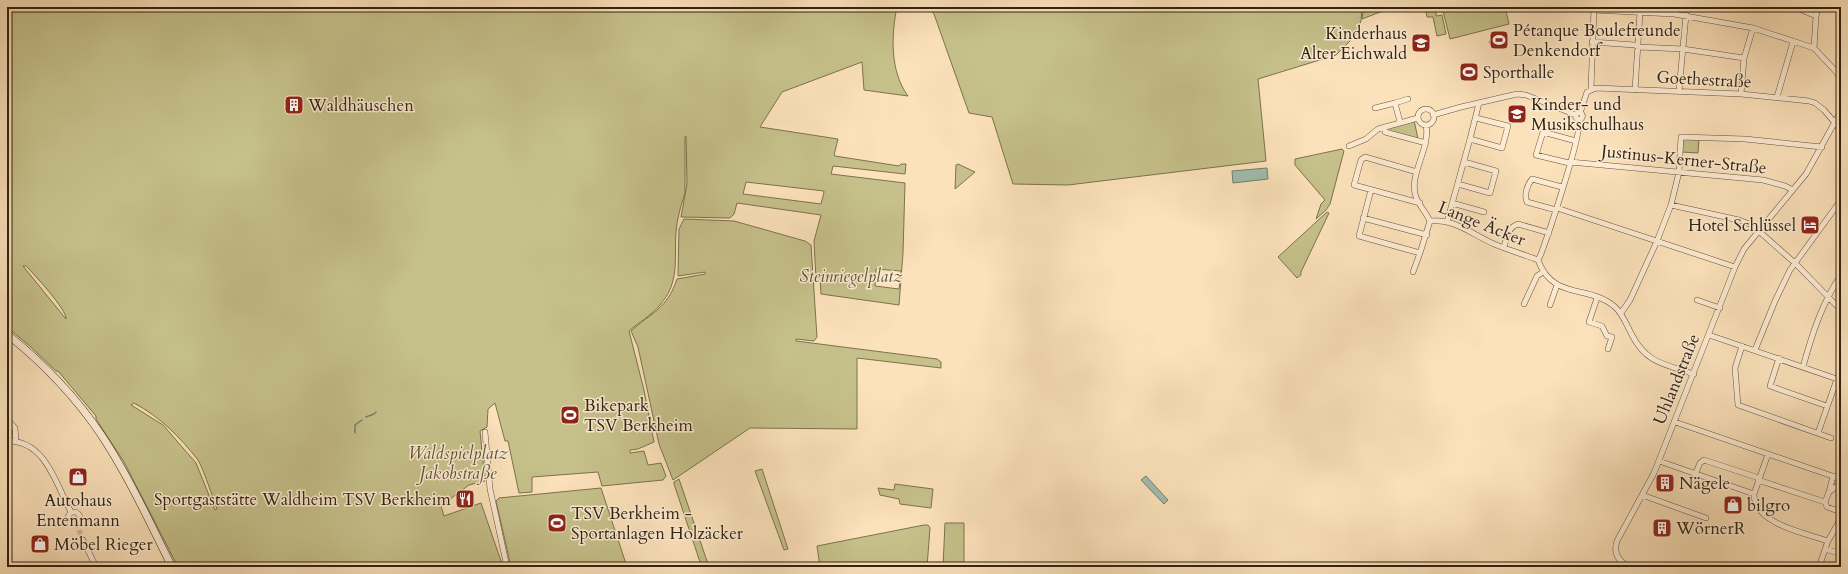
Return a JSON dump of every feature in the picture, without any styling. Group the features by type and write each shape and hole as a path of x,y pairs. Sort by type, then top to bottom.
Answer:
{"main road":[{"path":"7,334 59,382 94,424 123,471 168,563 172,567"}],"street":[{"path":"1674,7 1674,14"},
{"path":"1795,7 1816,16"},
{"path":"1814,48 1818,7"},
{"path":"1538,260 1557,209 1576,141 1580,124 1578,116 1587,92 1591,89 1594,8 1686,15 1754,28 1814,48 1841,77"},
{"path":"1635,90 1640,12"},
{"path":"1679,91 1686,15"},
{"path":"1741,94 1744,58 1754,28"},
{"path":"1592,42 1635,45 1638,47 1683,49 1744,58"},
{"path":"1777,97 1793,42"},
{"name":"Goethestraße","path":"1591,89 1741,94 1777,97 1815,103 1824,110 1841,130"},
{"path":"1433,115 1478,102 1517,94 1526,95 1578,116"},
{"path":"1375,108 1408,99"},
{"path":"1447,222 1476,118 1478,102"},
{"path":"1394,103 1400,122"},
{"path":"1424,109 1429,110 1433,115 1432,121 1426,125 1420,122 1418,118 1419,112 1424,109"},
{"name":"Uhlandstraße","path":"1629,567 1618,558 1616,544 1659,461 1735,267 1744,249 1806,174 1841,111"},
{"path":"1349,146 1366,139 1378,129 1418,118"},
{"path":"1470,139 1502,148 1508,126 1476,118"},
{"name":"Lange Äcker","path":"1426,125 1426,143 1414,186 1416,196 1430,221 1437,220 1447,222 1466,229 1493,244 1538,260 1543,272 1549,280 1557,285 1597,298 1615,307 1621,313 1638,346 1652,360 1694,374"},
{"path":"1384,127 1386,132 1426,143"},
{"name":"Justinus-Kerner-Straße","path":"1576,141 1543,132 1536,155 1569,163 1763,180 1793,190"},
{"path":"1621,313 1630,300 1657,241 1671,205 1679,172 1681,137 1745,138 1822,147"},
{"path":"1418,172 1365,157 1361,160 1354,185 1420,203"},
{"path":"1458,184 1490,193 1496,171 1464,162"},
{"path":"1562,187 1532,180 1529,183 1525,197 1527,202 1557,209 1735,267"},
{"path":"1371,190 1359,236 1420,253"},
{"path":"1755,350 1790,270 1796,264 1841,200"},
{"path":"1452,203 1484,212"},
{"path":"1671,205 1744,222 1752,226 1796,264 1841,310"},
{"path":"1364,218 1427,235"},
{"path":"1413,272 1427,235 1430,221"},
{"path":"1504,248 1509,231 1513,226 1518,224 1549,232"},
{"path":"1524,304 1537,276 1543,272"},
{"path":"1803,366 1813,332 1828,297 1841,275"},
{"path":"1550,305 1557,285"},
{"path":"1597,298 1589,322 1602,326 1607,336 1612,337 1608,349"},
{"path":"1697,300 1720,308"},
{"path":"1709,335 1839,378 1827,406 1818,433"},
{"path":"1742,346 1735,368 1738,405 1831,438"},
{"path":"1779,358 1770,386 1827,406"},
{"path":"7,419 15,428 16,442"},
{"path":"1675,422 1841,479"},
{"path":"485,432 490,489 507,567"},
{"path":"7,441 28,445 42,457 71,512"},
{"path":"1768,454 1754,494 1754,499 1770,520 1828,541"},
{"path":"1695,475 1700,463 1704,460 1825,502 1827,507 1841,512"},
{"path":"1659,461 1695,475 1754,494"},
{"path":"1825,502 1834,476"},
{"path":"1829,492 1841,483"},
{"path":"1642,495 1706,518"},
{"path":"1819,567 1828,541 1841,518"},
{"path":"83,540 96,567"},
{"path":"1825,549 1841,554"}],"green space":[{"path":"7,7 897,7 893,41 895,65 902,86 908,96 864,90 862,62 782,92 760,127 838,139 835,156 899,166 901,164 906,164 905,174 833,166 831,174 905,183 903,253 899,305 821,294 820,279 816,279 814,241 821,215 737,203 734,214 730,218 681,217 687,184 686,136 685,193 679,212 675,270 671,288 660,305 629,331 644,390 654,442 638,449 630,450 630,453 644,451 648,465 661,463 666,476 663,480 602,486 598,472 532,477 532,492 519,493 508,441 505,441 495,403 488,409 487,427 480,431 485,481 469,485 441,506 444,516 481,503 503,567 178,567 124,462 96,419 96,416 58,371 56,371 7,327","holes":["746,182 824,191 821,204 743,194","23,266 26,266 49,292 65,314 66,319","876,269 901,271 899,289 875,286","134,403 161,421 177,436 198,460 217,509 215,510 196,463 163,425 131,405"]},
{"path":"927,7 1362,7 1361,21 1355,36 1336,55 1258,79 1266,161 1068,185 1013,184 992,117 969,113 934,14"},
{"path":"1364,7 1393,7 1362,19"},
{"path":"1425,7 1436,7 1436,16 1442,15 1446,34 1437,36 1433,17 1427,17"},
{"path":"1442,7 1505,7 1509,24 1450,39"},
{"path":"1606,7 1669,7 1669,10"},
{"name":"Pétanque Boulefreunde Denkendorf","path":"1493,32 1508,38 1504,49 1489,43"},
{"path":"1414,120 1418,139 1386,131 1386,128"},
{"path":"1683,139 1699,139 1698,153 1682,152"},
{"path":"1342,149 1344,151 1330,204 1316,219 1321,204 1325,200 1295,165 1295,159"},
{"path":"958,164 975,172 955,189 956,165"},
{"path":"1327,212 1329,213 1301,272 1301,275 1297,278 1278,257"},
{"path":"684,219 734,221 805,241 811,245 817,337 814,341 796,339 796,341 937,359 941,362 941,368 857,358 857,429 750,428 673,480 659,444 638,347 631,331 664,304 669,297 677,279 705,274 705,272 678,276 679,229"},
{"path":"762,469 788,549 784,550 755,471"},
{"path":"679,479 708,564 703,565 700,562 674,484 674,482"},
{"path":"895,484 933,489 931,508 900,504 899,499 880,495 878,488 894,490"},
{"name":"TSV Berkheim - Sportanlagen Holzäcker","path":"601,488 627,567 511,567 496,501 499,498"},
{"path":"945,523 964,523 964,567 943,567"},
{"path":"928,525 930,528 927,567 820,567 817,546"}],"shaded area":[{"path":"1267,168 1268,179 1233,183 1232,171"},
{"path":"1146,476 1168,500 1164,504 1141,480"}],"waterway":[{"path":"366,417 374,414"},
{"path":"355,433 355,425 362,420"}],"tunnel":[{"path":"76,523 83,540"}],"place":[{"name":"Pétanque Boulefreunde Denkendorf","path":"1499,40"},
{"name":"Kinderhaus Alter Eichwald","path":"1421,43"},
{"name":"Sporthalle","path":"1469,72"},
{"name":"Waldhäuschen","path":"294,105"},
{"name":"Kinder- und Musikschulhaus","path":"1517,114"},
{"name":"Hotel Schlüssel","path":"1810,225"},
{"name":"Bikepark TSV Berkheim","path":"570,415"},
{"name":"Autohaus Entenmann","path":"78,477"},
{"name":"Nägele","path":"1665,483"},
{"name":"Sportgaststätte Waldheim TSV Berkheim","path":"465,499"},
{"name":"bilgro","path":"1733,505"},
{"name":"TSV Berkheim - Sportanlagen Holzäcker","path":"557,523"},
{"name":"WörnerR","path":"1662,528"},
{"name":"Möbel Rieger","path":"40,544"}],"park label":[{"name":"Steinriegelplatz","path":"851,276"},
{"name":"Waldspielplatz Jakobstraße","path":"458,463"}]}
